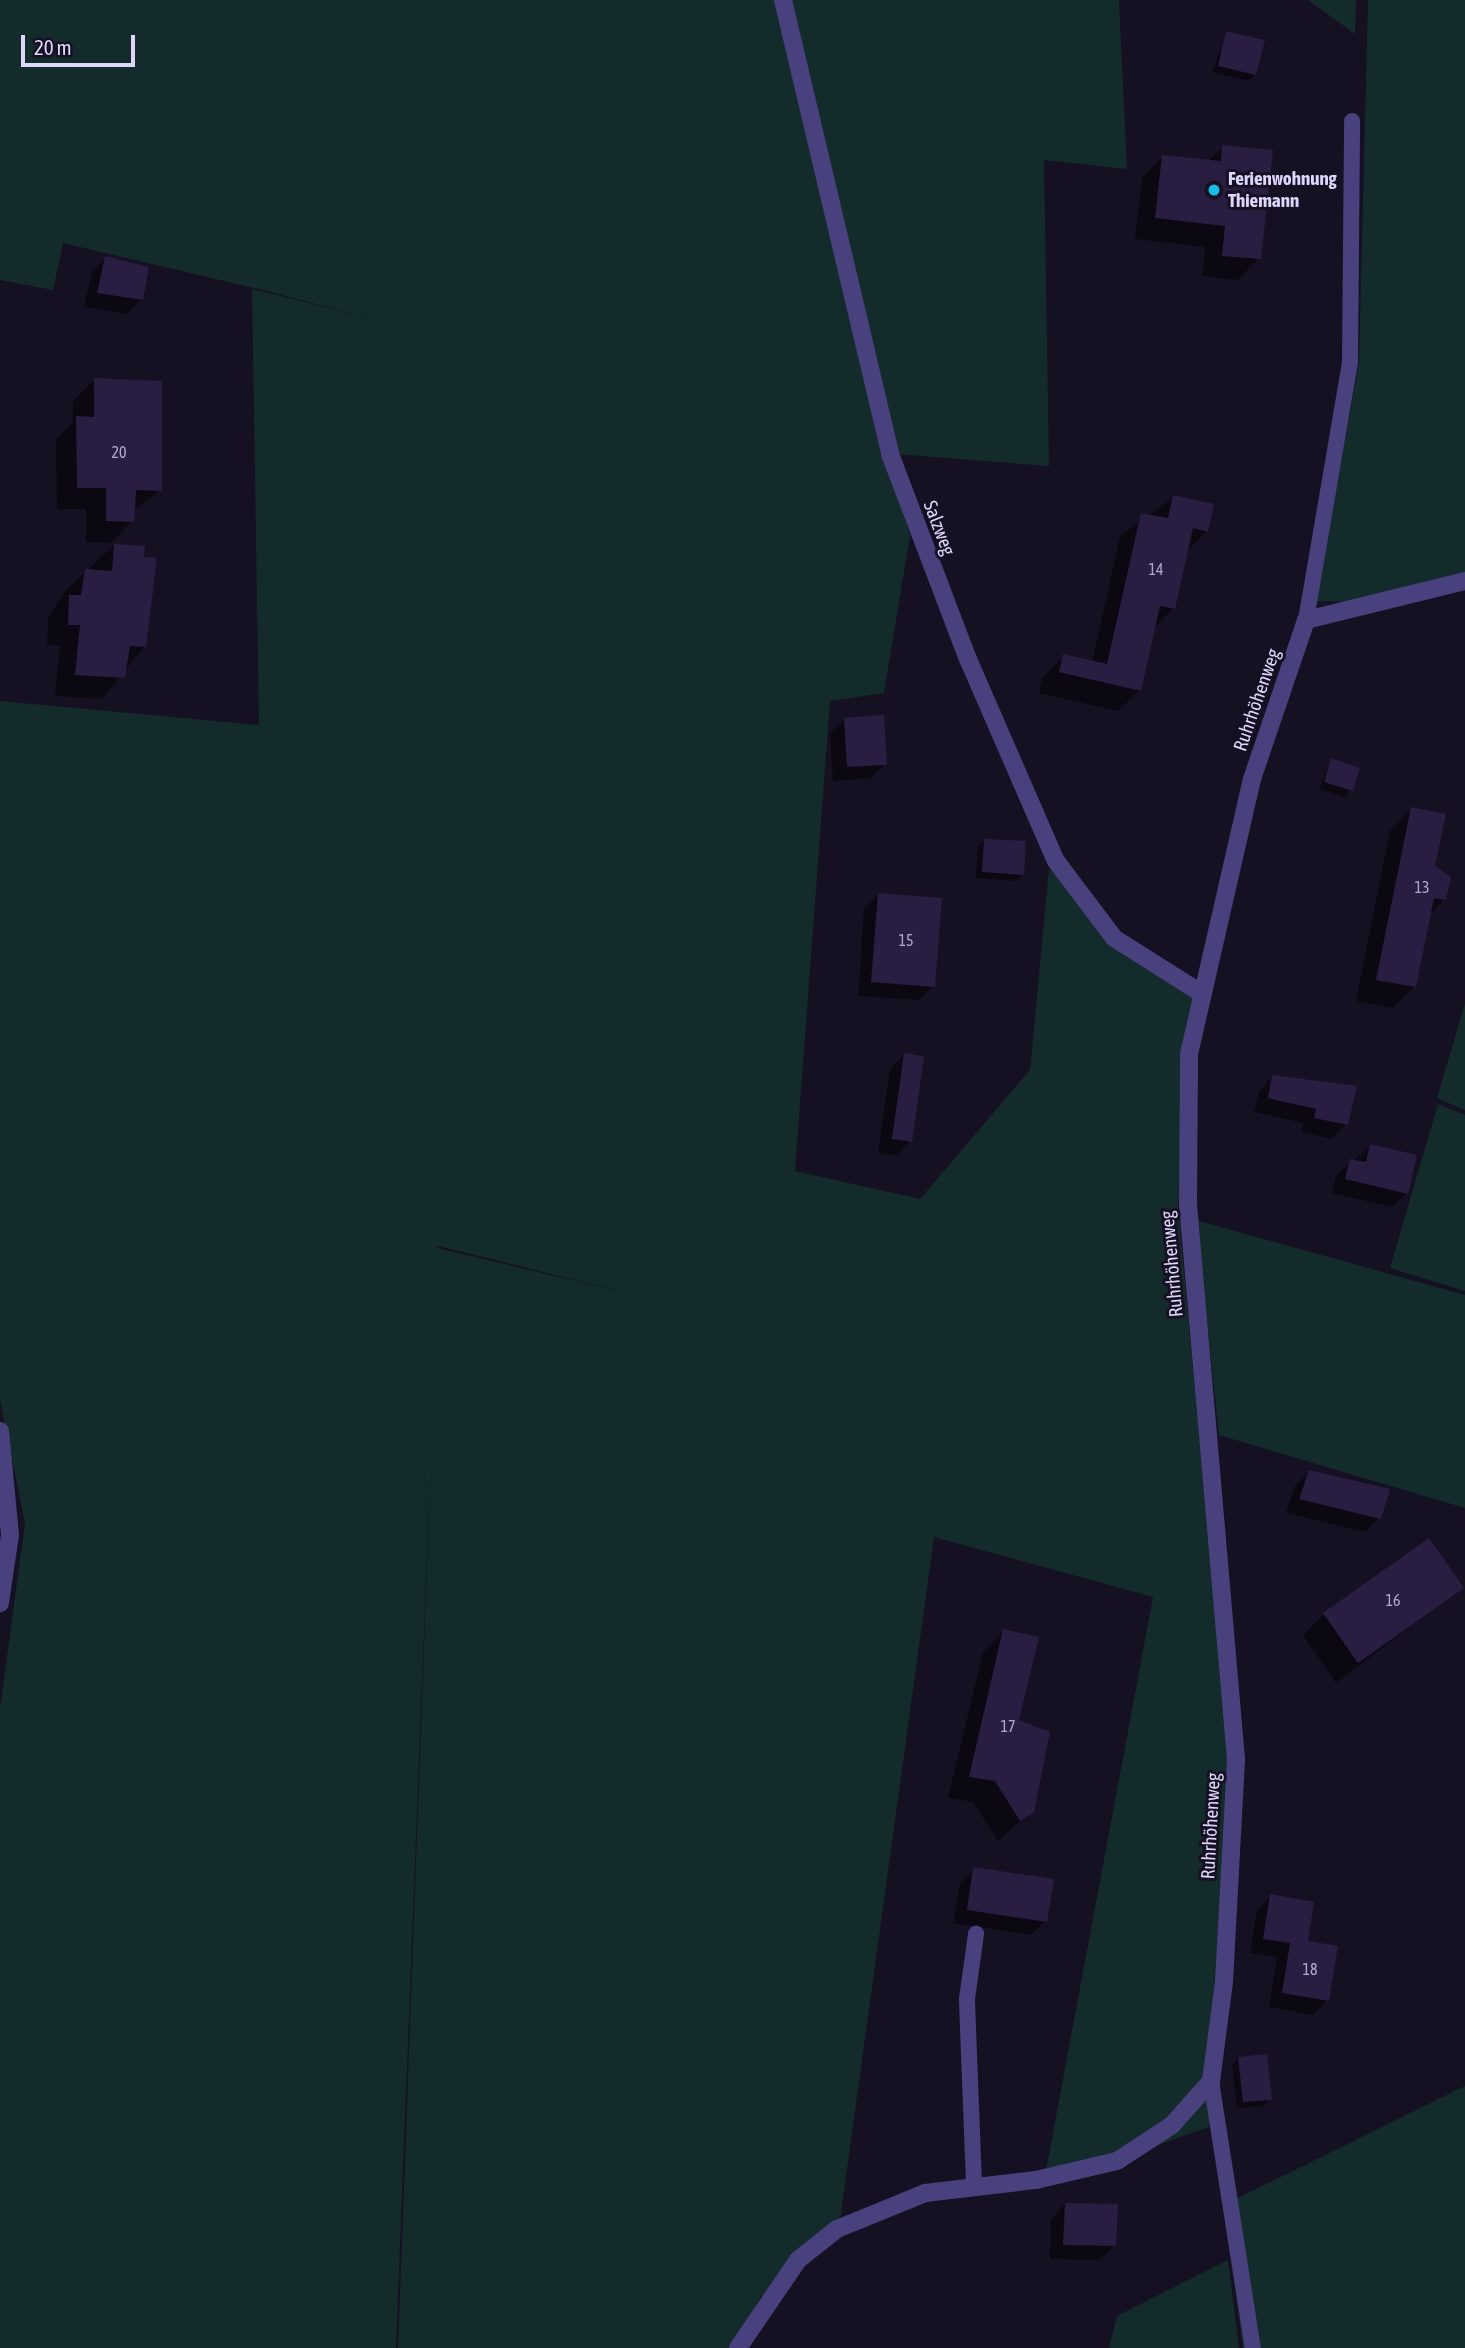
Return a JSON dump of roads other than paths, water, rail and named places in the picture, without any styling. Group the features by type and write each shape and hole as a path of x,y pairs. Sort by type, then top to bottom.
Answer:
{"street":[{"name":"Salzweg","path":"783,0 890,454 968,659 1056,861 1114,938 1201,993"},
{"path":"1306,620 1465,581"},
{"name":"Ruhrhöhenweg","path":"1211,2081 1224,1982 1236,1759 1188,1205 1189,1054 1252,779 1306,620"},
{"path":"0,1431 10,1535 0,1603"},
{"path":"738,2348 798,2260 837,2228 925,2193 974,2184 1036,2180 1117,2161 1172,2125 1211,2081"}],"lane":[{"path":"1306,620 1350,362 1352,121"},
{"path":"974,2184 967,1999 976,1934"},
{"name":"Ruhrhöhenweg","path":"1211,2081 1253,2348"}],"place":[{"name":"Ferienwohnung Thiemann","path":"1214,190"}]}
